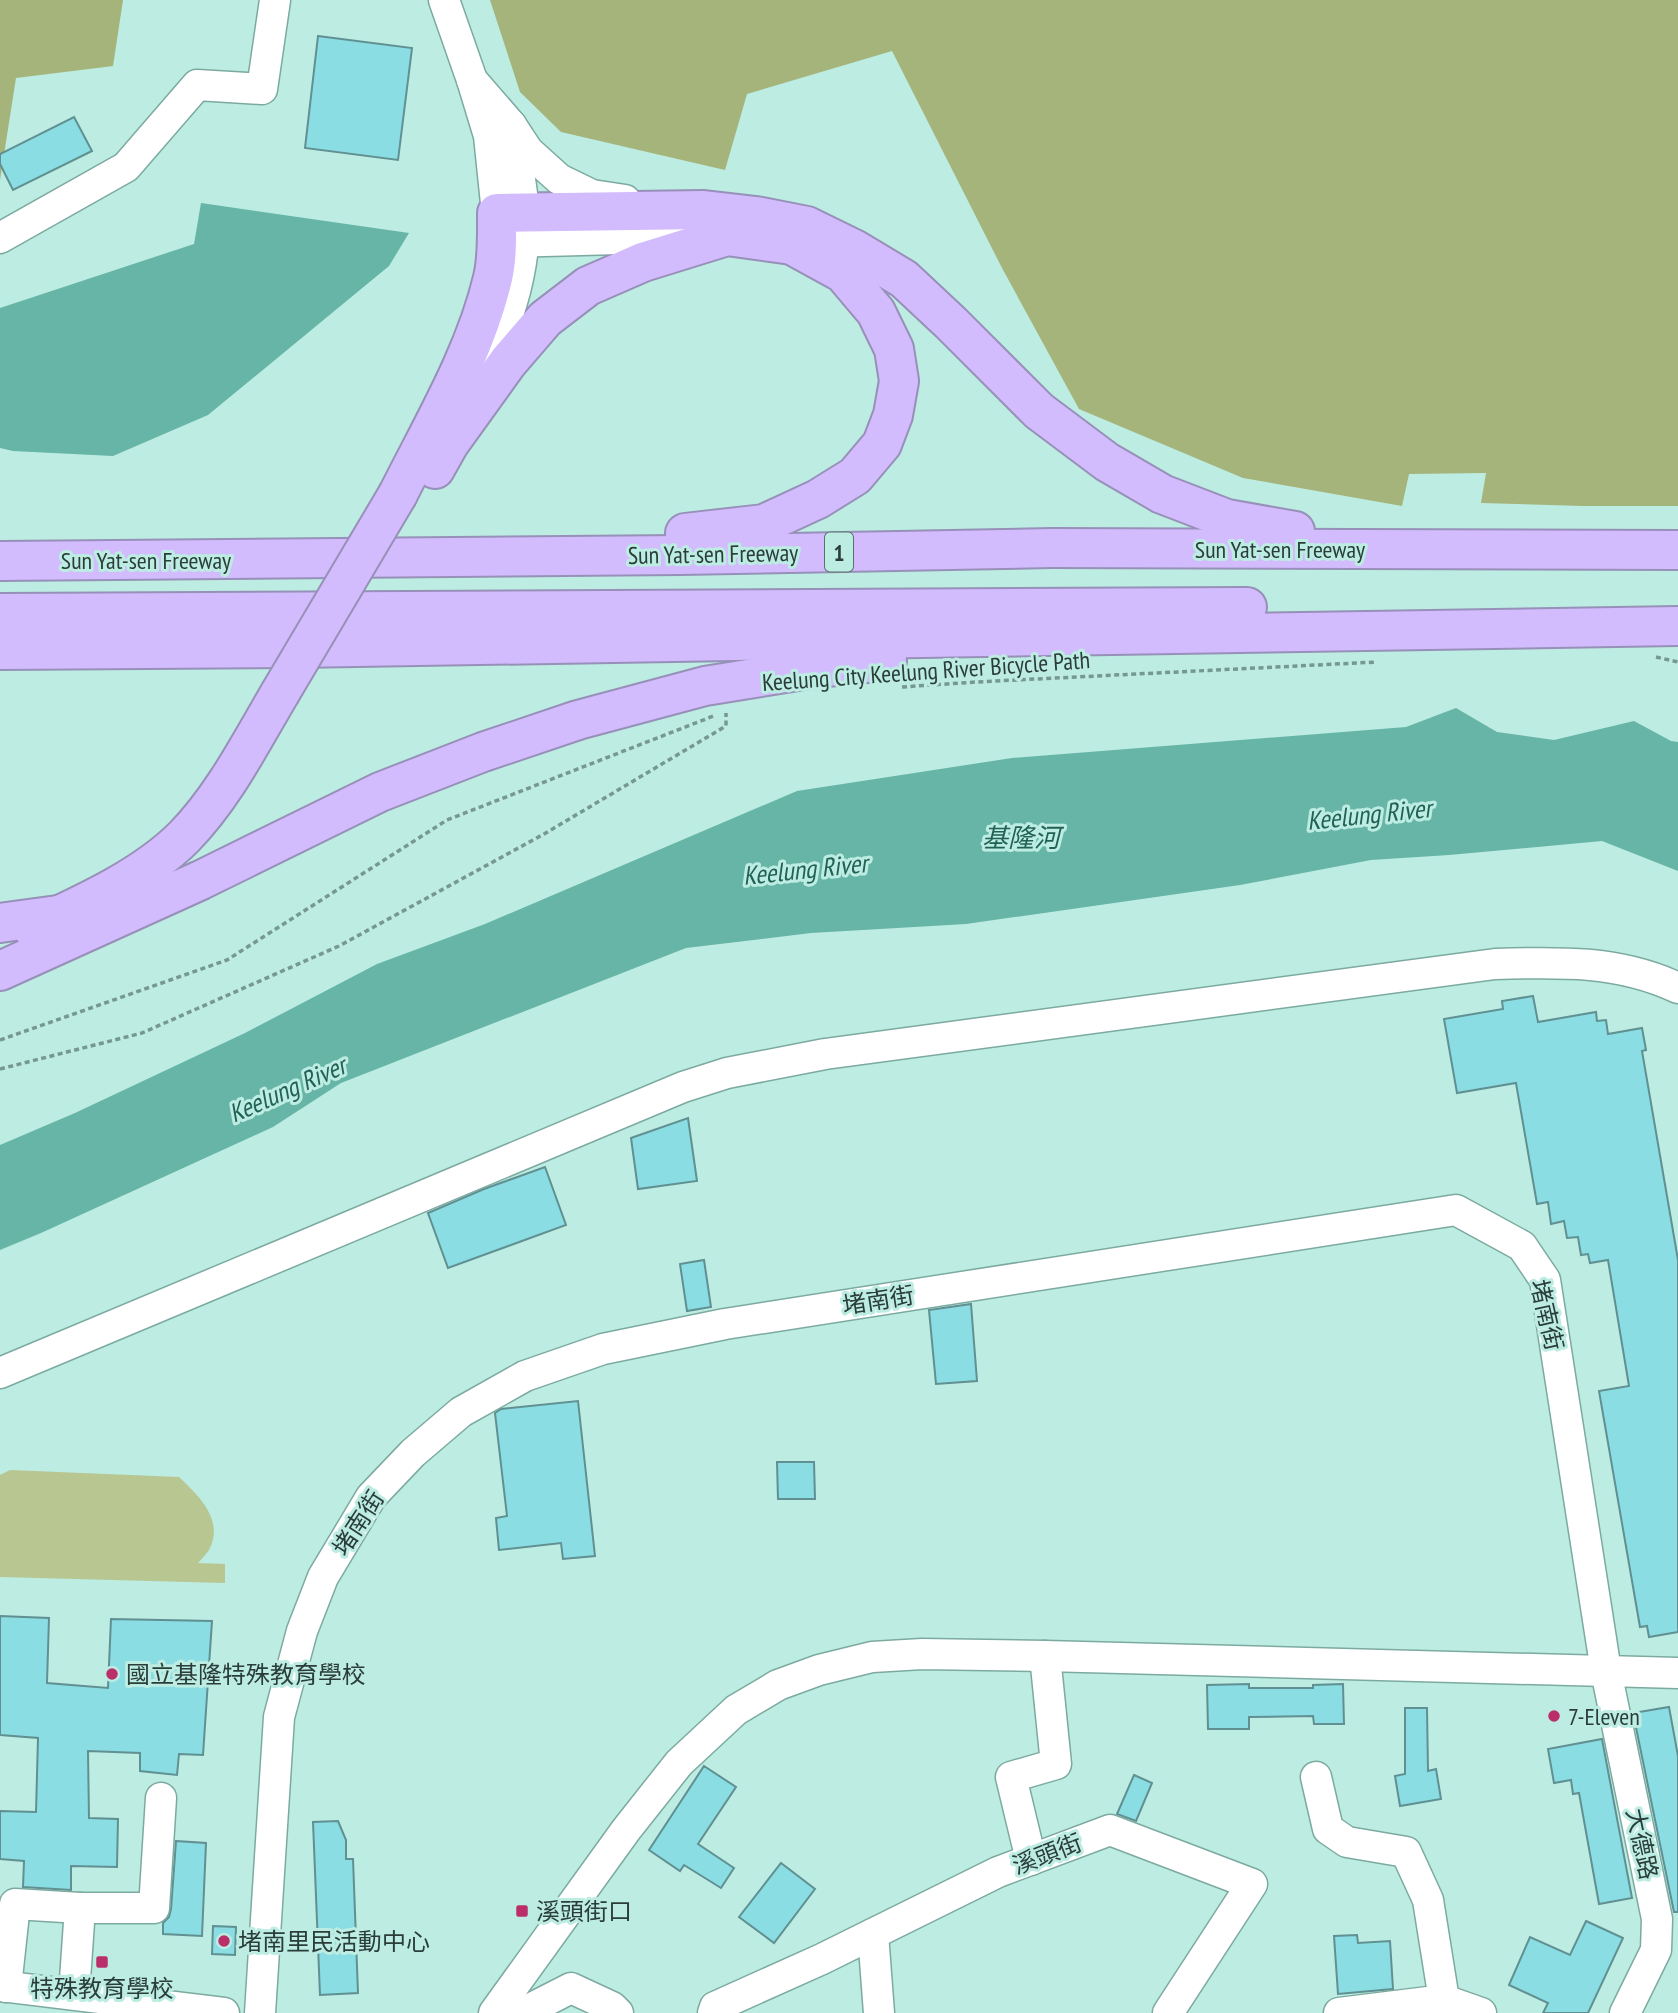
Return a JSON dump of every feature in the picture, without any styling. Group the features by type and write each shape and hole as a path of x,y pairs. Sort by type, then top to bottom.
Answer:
{"highway":[{"path":"406,499 478,329 511,228 716,223 756,216 807,226 854,249 904,279 1039,411 1107,462 1162,494 1227,519 1301,532 1378,537 1610,538 1678,547"},
{"path":"0,971 65,927 164,881 197,852 249,787 288,698 406,499 508,362 545,319 587,286 643,262 716,223 792,245 843,273 876,312 894,349 899,382 893,415 882,444 855,476 818,499 764,524 675,534 556,538 483,557"},
{"name":"Sun Yat-sen Freeway","path":"0,561 1052,548 1678,547"},
{"path":"0,613 1678,605"},
{"path":"0,942 65,927 201,880 380,792 483,752 578,720 705,686 816,668 960,653 1383,647 1678,626"},
{"path":"0,650 1383,647"},
{"path":"0,923 65,927"}],"street":[{"path":"0,238 126,167 197,85 262,89 275,0"},
{"path":"444,0 489,136 511,228 519,281 492,357 449,444"},
{"path":"472,80 511,125 528,151 559,179 592,195 716,223"},
{"path":"511,125 511,228"},
{"path":"0,1373 671,1093 727,1073 825,1054 1495,964 1583,963 1626,970 1678,988"},
{"name":"堵南街","path":"260,2013 279,1717 302,1631 323,1577 371,1497 412,1453 461,1412 525,1376 603,1349 725,1324 1456,1210 1522,1246 1545,1280 1606,1671"},
{"path":"494,2013 626,1830 679,1763 736,1710 778,1685 819,1670 872,1657 922,1654 1678,1673"},
{"path":"1031,1860 1011,1777 1056,1764 1045,1656"},
{"name":"大德路","path":"1606,1671 1657,1919 1656,1950 1625,2013"},
{"path":"1316,1777 1328,1829 1347,1842 1406,1852 1428,1900 1444,2000"},
{"path":"161,1798 155,1908 80,1908 8,1898 3,1987 224,2013"},
{"name":"溪頭街","path":"713,2013 715,2007 822,1959 998,1872 1110,1830 1252,1884 1168,2013"},
{"path":"74,1994 80,1908"},
{"path":"873,1934 879,2013"},
{"path":"522,2013 571,1988 612,2007 618,2013"},
{"path":"1339,2013 1444,2000 1481,2013"}],"path":[{"name":"Keelung City Keelung River Bicycle Path","path":"895,687 1383,647"},
{"path":"1651,656 1678,662"},
{"path":"0,1040 227,961 447,820 726,711 726,726 544,834 340,946 142,1033 0,1069"}],"shaded area":[{"path":"0,0 123,0 113,66 16,78 0,180"},
{"path":"490,0 1678,0 1678,506 1481,503 1486,473 1409,474 1402,506 1243,478 1079,409 1002,268 892,51 747,94 725,170 561,132 520,92"},
{"path":"10,1470 179,1477 201,1500 212,1518 213,1539 209,1550 198,1563 225,1564 225,1583 0,1577 0,1475"}],"water":[{"path":"201,203 409,233 389,266 208,415 113,456 0,448 0,308 194,244"},
{"name":"基隆河","path":"1456,708 1497,732 1554,740 1634,721 1671,741 1678,742 1678,871 1602,841 1371,860 1240,885 966,924 811,933 686,948 341,1083 273,1127 0,1250 0,1145 245,1033 377,964 485,924 797,791 1012,758 1406,727"}],"building":[{"path":"318,36 412,48 398,160 305,148"},
{"path":"74,117 92,151 13,190 0,164 0,154"},
{"path":"1533,996 1538,1022 1596,1012 1597,1021 1606,1020 1608,1034 1642,1028 1646,1050 1642,1051 1678,1260 1678,1632 1649,1637 1647,1626 1640,1627 1599,1391 1629,1386 1608,1260 1590,1263 1588,1254 1581,1255 1578,1237 1567,1238 1564,1221 1551,1224 1548,1202 1537,1204 1516,1083 1457,1093 1444,1019 1503,1009 1502,1001"},
{"path":"688,1118 697,1181 638,1189 631,1138"},
{"path":"545,1167 566,1225 448,1268 428,1213"},
{"path":"704,1260 711,1307 687,1311 680,1264"},
{"path":"971,1304 977,1381 936,1384 929,1310"},
{"path":"578,1401 595,1556 563,1559 561,1543 499,1550 496,1518 507,1516 495,1413 501,1409"},
{"path":"777,1462 814,1462 815,1499 778,1499"},
{"path":"0,1616 49,1618 47,1683 108,1688 111,1619 212,1621 203,1755 179,1754 177,1775 140,1771 140,1753 88,1751 89,1818 118,1819 117,1867 71,1866 71,1890 23,1887 24,1861 0,1859 0,1811 36,1812 38,1738 0,1735"},
{"path":"1249,1684 1249,1688 1313,1688 1313,1685 1343,1684 1344,1724 1314,1724 1313,1716 1249,1717 1249,1729 1208,1729 1207,1685"},
{"path":"1669,1707 1678,1756 1678,1912 1674,1912 1633,1713"},
{"path":"1405,1708 1427,1708 1428,1771 1436,1769 1441,1799 1400,1806 1395,1776 1405,1774"},
{"path":"1602,1739 1632,1898 1599,1904 1579,1793 1573,1794 1571,1780 1554,1783 1548,1749"},
{"path":"704,1766 736,1787 698,1844 734,1868 721,1888 684,1865 680,1871 649,1850"},
{"path":"1134,1775 1152,1783 1136,1821 1117,1814"},
{"path":"338,1821 346,1840 346,1859 353,1859 358,1993 320,1995 313,1822"},
{"path":"176,1841 206,1843 202,1936 163,1934 163,1923 169,1917 171,1909"},
{"path":"781,1863 815,1889 774,1943 739,1917"},
{"path":"1586,1921 1623,1938 1588,2013 1543,2013 1548,2003 1509,1985 1530,1937 1570,1955"},
{"name":"堵南里民活動中心","path":"213,1926 236,1927 235,1955 212,1954"},
{"path":"1357,1935 1358,1943 1390,1941 1393,1989 1338,1994 1334,1936"}],"place":[{"name":"國立基隆特殊教育學校","path":"112,1674"},
{"name":"7-Eleven","path":"1554,1716"},
{"name":"溪頭街口","path":"522,1911"},
{"name":"堵南里民活動中心","path":"224,1941"},
{"name":"特殊教育學校","path":"102,1962"}],"water label":[{"name":"Keelung River","path":"1369,814"},
{"name":"Keelung River","path":"805,869"},
{"name":"Keelung River","path":"287,1089"}]}
